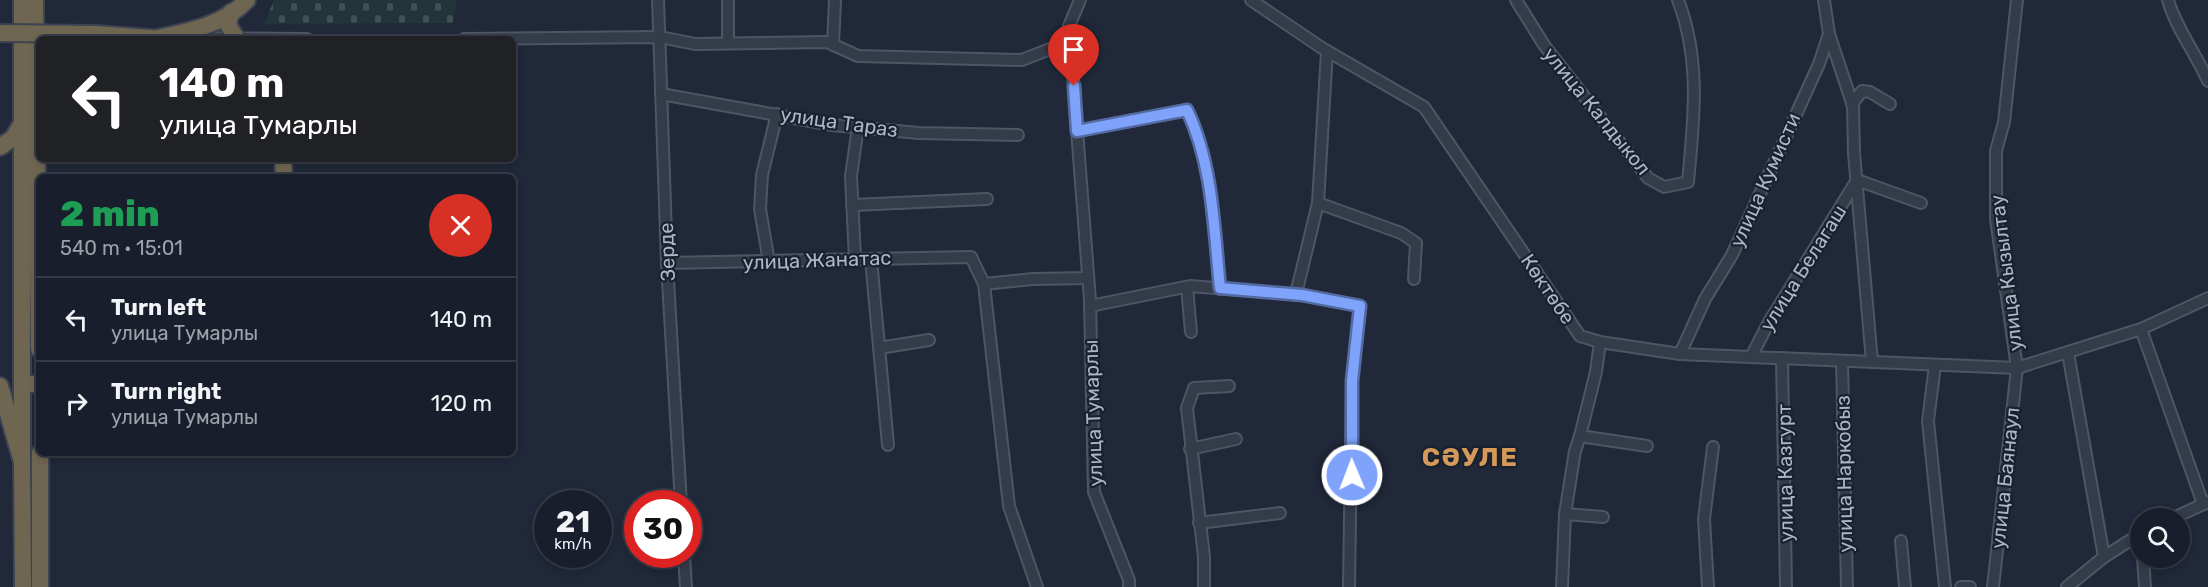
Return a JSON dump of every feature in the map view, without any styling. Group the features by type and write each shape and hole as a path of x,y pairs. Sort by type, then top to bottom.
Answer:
{"highway":[{"path":"22,0 27,117 31,384 22,462 23,587"},
{"path":"35,0 27,117 36,160"},
{"path":"169,36 204,28 247,0"},
{"path":"231,12 228,25 235,36"},
{"path":"0,33 128,36"},
{"path":"0,147 13,138 27,117"},
{"path":"0,386 22,462"},
{"path":"40,456 40,587"}],"street":[{"name":"Зерде","path":"658,0 666,263 680,490"},
{"path":"728,0 728,43"},
{"path":"833,45 835,0"},
{"name":"улица Тумарлы","path":"1080,0 1069,26 1090,306 1094,492 1129,580 1129,587"},
{"name":"Көктөбе","path":"1251,0 1328,51 1424,107 1580,336 1600,342 1680,354 2018,368 2141,329 2208,298"},
{"name":"улица Калдыкол","path":"1516,0 1544,45 1648,178 1664,187 1688,182 1696,98 1692,46 1678,0"},
{"name":"улица Кумисти","path":"1680,354 1705,299 1732,255 1819,64 1829,34 1824,0"},
{"name":"улица Кызылтау","path":"2017,0 2004,122 1996,151 1996,219 2018,368"},
{"path":"2168,0 2172,17 2192,47 2208,81"},
{"name":"улица Белагаш","path":"1829,34 1852,104 1872,362"},
{"path":"516,38 660,37 695,44 827,42 858,56 1022,60 1070,41"},
{"path":"1296,294 1318,203 1328,51"},
{"path":"1852,104 1862,91 1870,92 1890,104"},
{"name":"улица Тараз","path":"661,94 858,127 919,133 1018,135"},
{"path":"1077,131 1187,110 1196,129 1211,202 1220,288"},
{"path":"770,262 760,209 762,175 777,114"},
{"path":"855,259 851,176 858,127"},
{"path":"1857,180 1921,203"},
{"name":"улица Белагаш","path":"1751,357 1769,322 1857,180"},
{"path":"852,205 987,199"},
{"path":"1318,203 1401,233 1416,243 1414,279"},
{"name":"улица Жанатас","path":"666,263 967,256 974,261 984,284"},
{"path":"871,259 888,445"},
{"path":"1036,587 1009,506 984,284 1033,279 1088,278"},
{"path":"1186,287 1191,332"},
{"path":"1090,306 1186,287 1296,294 1360,306 1352,381 1349,587"},
{"path":"2141,329 2206,503 2190,510"},
{"path":"879,348 929,340"},
{"path":"1562,587 1565,514 1575,451 1596,372 1600,342"},
{"path":"2068,353 2104,557"},
{"name":"улица Казгурт","path":"1782,358 1786,587"},
{"name":"улица Наркобыз","path":"1842,361 1847,587"},
{"path":"1935,365 1928,421 1945,587"},
{"name":"улица Баянаул","path":"1993,587 2018,368"},
{"path":"1204,587 1187,408 1194,388 1230,386"},
{"path":"1580,436 1647,446"},
{"path":"1190,449 1236,439"},
{"path":"1708,587 1704,519 1713,447"},
{"path":"1199,523 1280,513"},
{"path":"1565,514 1603,517"},
{"path":"2067,587 2104,557 2130,540"},
{"path":"1900,541 1905,587"},
{"path":"685,568 687,587"},
{"path":"2144,568 2145,587"},
{"path":"1961,587 1970,587"}],"green space":[{"path":"274,0 457,0 453,23 264,24"}],"district":[{"name":"СӘУЛЕ","path":"1470,457"}],"route":[{"path":"1074,86 1077,131 1187,110 1196,129 1211,202 1220,288 1302,295 1360,306 1352,381 1352,475"}]}
